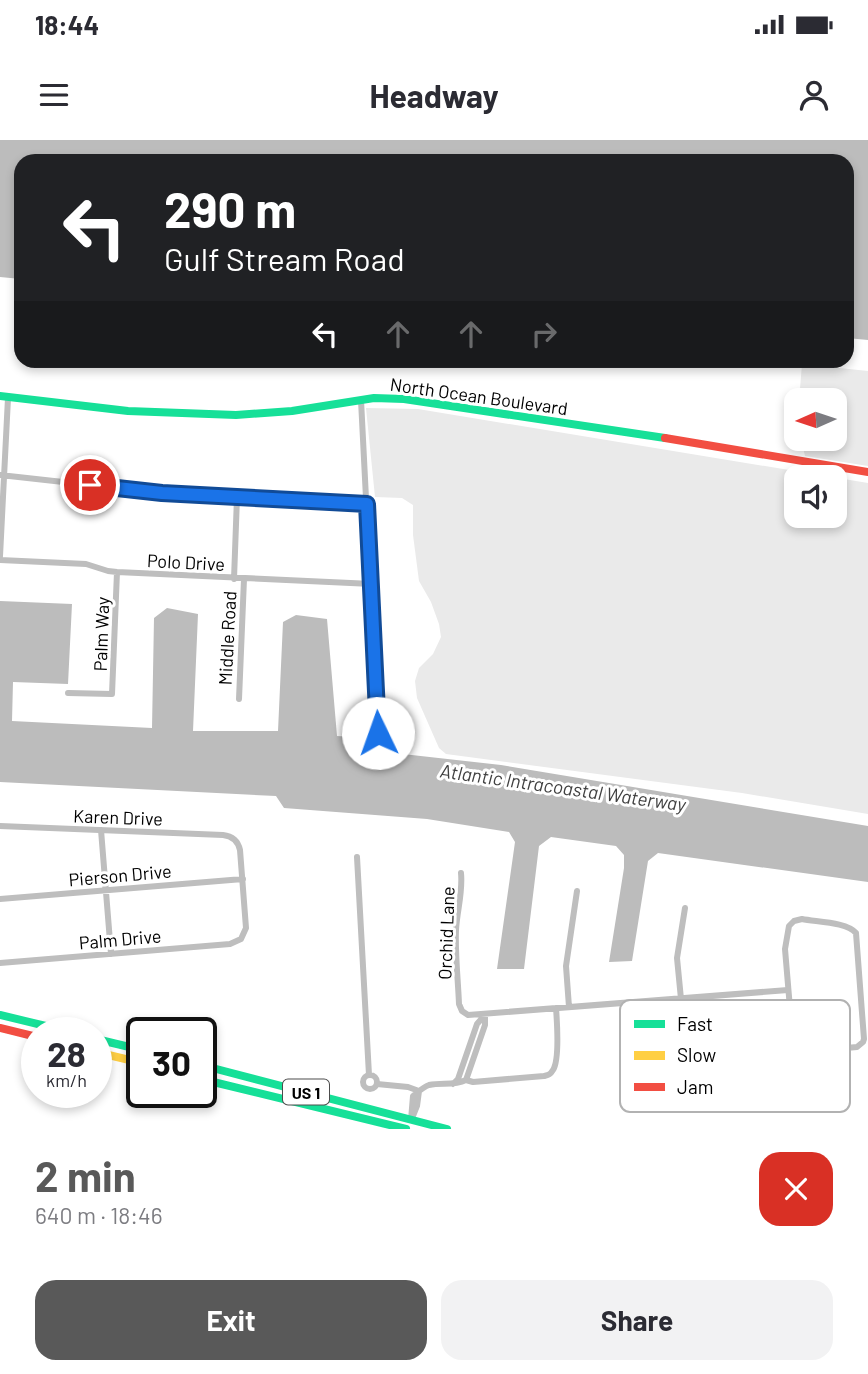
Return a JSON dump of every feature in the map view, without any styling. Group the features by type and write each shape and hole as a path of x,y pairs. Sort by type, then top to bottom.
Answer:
{"main road":[{"name":"North Ocean Boulevard","path":"4,397 128,411 224,415 292,411 361,400 404,399 868,472"},
{"path":"0,1015 21,1020"},
{"path":"0,1028 21,1033"},
{"name":"US 1","path":"217,1069 409,1126"},
{"path":"217,1079 234,1083 243,1081 246,1077"},
{"name":"US 1","path":"217,1081 250,1091 409,1126 447,1129"},
{"path":"250,1091 257,1085 270,1083"}],"street":[{"path":"0,559 4,397"},
{"path":"361,400 378,733"},
{"path":"2,475 162,493 367,504"},
{"name":"Middle Road","path":"234,579 237,497"},
{"name":"Polo Drive","path":"0,559 86,564 117,572 372,584"},
{"name":"Palm Way","path":"68,692 112,694 117,572"},
{"name":"Middle Road","path":"239,699 244,579"},
{"name":"Karen Drive","path":"0,826 223,835 234,839 240,850 243,879"},
{"path":"101,830 111,954"},
{"path":"357,858 369,1075"},
{"name":"Orchid Lane","path":"461,873 456,948 459,1004 465,1013 485,1014"},
{"name":"Pierson Drive","path":"0,899 243,879"},
{"name":"Palm Drive","path":"0,963 230,944 241,939 246,928 243,879"},
{"path":"569,1007 566,966 577,891"},
{"path":"681,999 677,957 685,908"},
{"path":"789,1000 785,949 791,923 802,919 850,927 854,930 857,937 864,1038 857,1047 850,1048"},
{"path":"666,1000 788,990"},
{"path":"712,996 712,1000"},
{"path":"453,1084 458,1079 477,1024 485,1014 620,1003"},
{"path":"409,1126 413,1096 429,1085 544,1076 551,1073 555,1067 558,1033 556,1008"},
{"path":"466,1080 485,1025 485,1014"},
{"path":"369,1075 363,1081 365,1088 372,1089 377,1084"},
{"path":"369,1075 375,1077 377,1084"},
{"path":"377,1084 408,1087 419,1091"}],"shaded area":[{"path":"802,368 868,371 868,466 805,456 804,452 847,452 847,388 800,388"},
{"path":"366,408 418,409 784,469 784,528 847,528 847,480 868,483 868,814 742,793 446,754 439,748 417,698 415,681 419,668 433,654 441,637 431,602 419,581 413,535 413,505 402,498 375,497"}],"water":[{"path":"0,140 868,140 868,340 854,339 854,154 14,154 14,278 0,277"},
{"name":"Atlantic Intracoastal Waterway","path":"0,601 72,604 68,684 13,682 12,721 152,728 154,618 167,608 198,614 193,731 278,731 283,622 296,615 327,619 337,736 368,738 372,748 385,752 501,765 868,826 868,882 658,853 648,861 632,961 609,962 624,855 616,846 551,837 539,846 524,969 497,969 515,842 509,832 427,819 284,808 276,796 0,782"}],"traffic: fast":[{"path":"0,396 128,411 236,415 292,411 374,398 404,399 665,438"},
{"path":"0,1015 21,1020"},
{"path":"112,1043 126,1046"},
{"path":"217,1069 447,1129"},
{"path":"217,1083 406,1129"}],"traffic: slow":[{"path":"112,1056 126,1059"}],"traffic: jam":[{"path":"665,438 868,472"},
{"path":"0,1028 21,1033"}],"route":[{"path":"90,485 162,493 367,504 378,733"}]}
